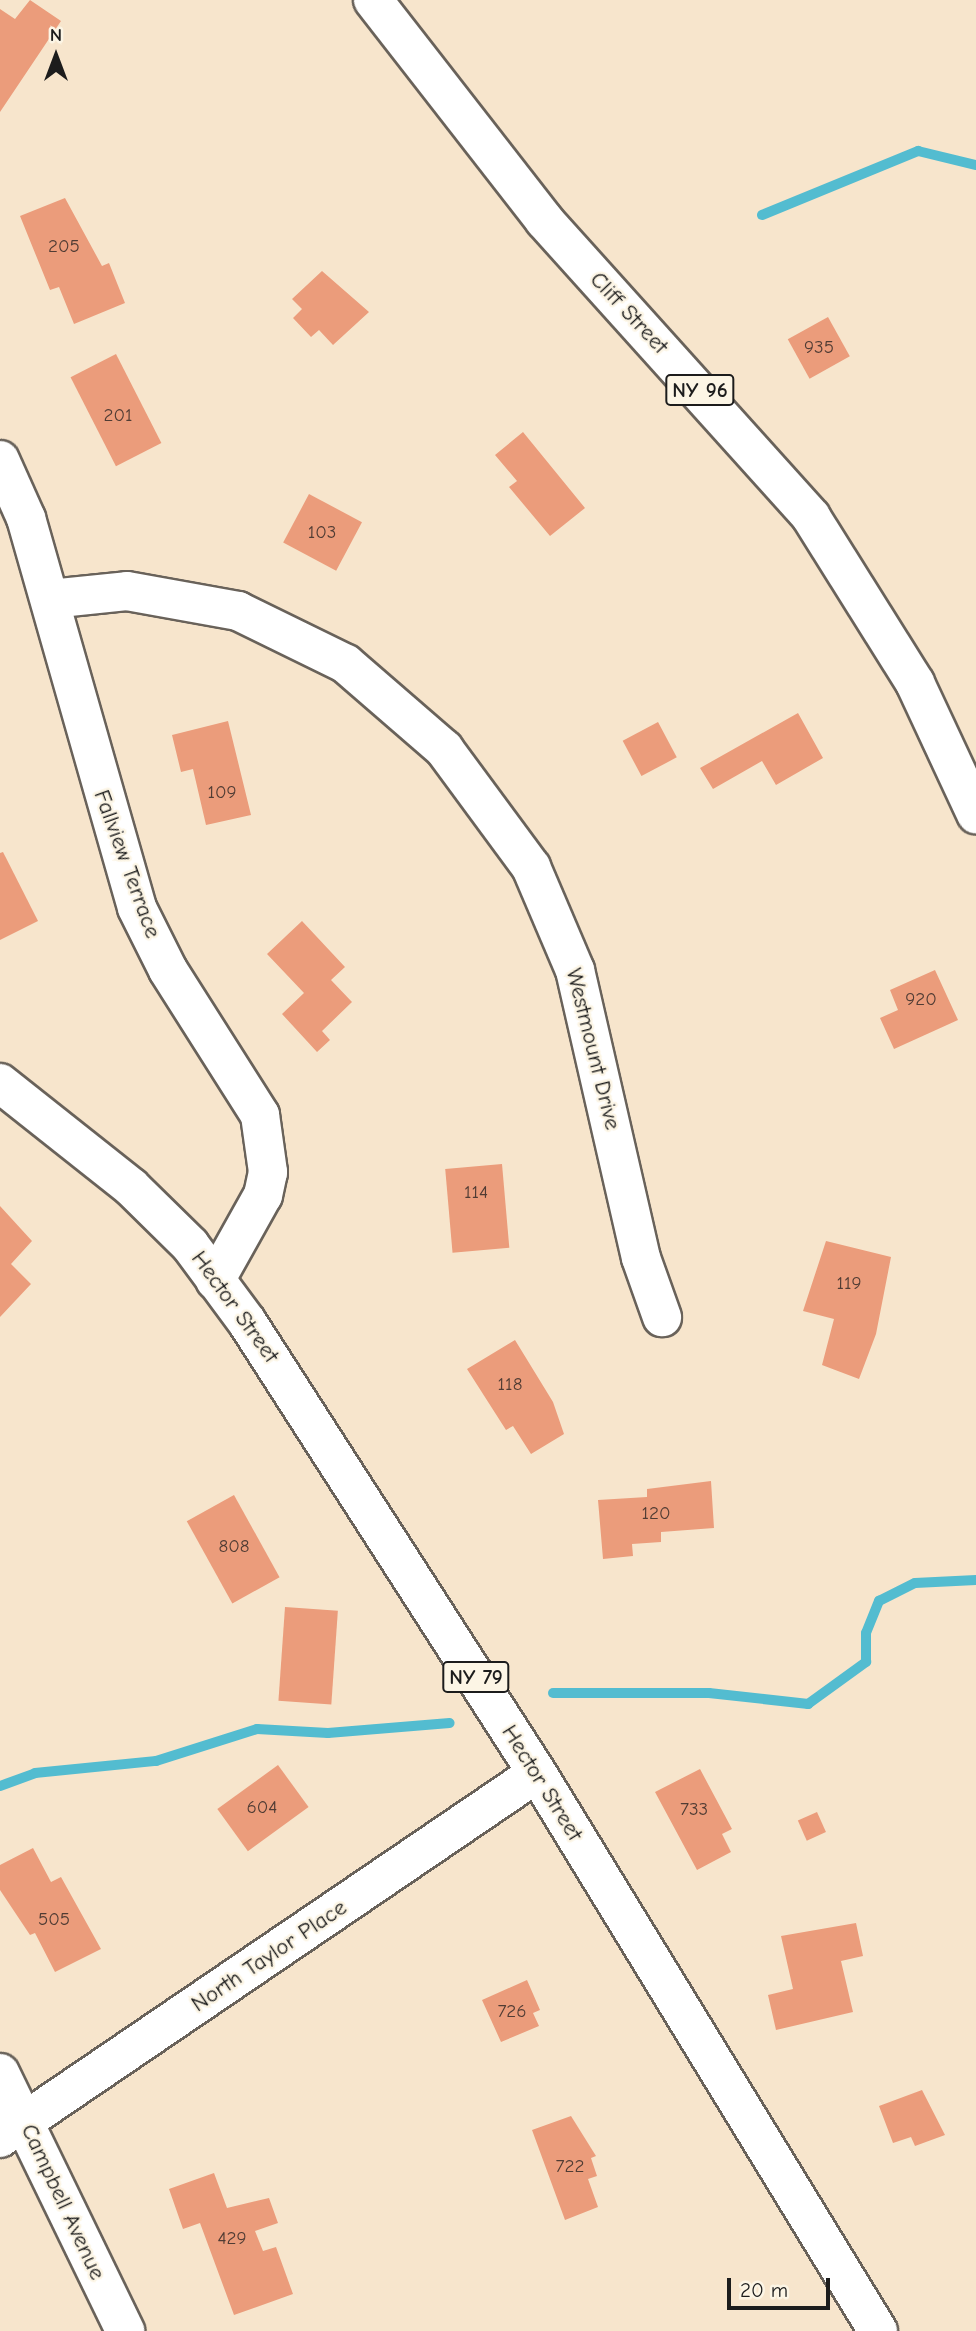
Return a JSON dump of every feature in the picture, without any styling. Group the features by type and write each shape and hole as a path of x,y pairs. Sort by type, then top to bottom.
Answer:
{"street":[{"name":"Cliff Street","path":"373,0 544,220 811,517 915,683 976,814"},
{"name":"Fallview Terrace","path":"0,460 50,598 137,908 167,970 260,1115 268,1172 262,1195 215,1281"},
{"name":"Westmount Drive","path":"50,598 127,591 238,611 346,664 444,749 531,867 575,970 641,1258 662,1317"},
{"name":"Hector Street","path":"0,1083 123,1180 190,1245 282,1373 537,1773 878,2331"},
{"name":"North Taylor Place","path":"12,2129 537,1773"},
{"name":"Campbell Avenue","path":"0,2073 12,2129 125,2331"}],"building":[{"path":"30,0 61,21 0,112 0,9 15,19"},
{"path":"65,198 102,266 109,263 125,303 74,324 59,287 50,290 20,216"},
{"path":"322,271 369,312 333,345 319,330 311,337 293,318 302,309 292,299"},
{"path":"828,317 850,356 810,379 788,339"},
{"path":"116,354 161,443 116,466 71,377"},
{"path":"523,432 585,508 550,536 509,487 517,481 495,455"},
{"path":"309,494 362,522 336,571 283,543"},
{"path":"798,713 823,758 776,785 762,761 713,789 700,768"},
{"path":"228,721 251,815 206,825 193,769 181,772 172,735"},
{"path":"658,722 677,757 641,776 623,741"},
{"path":"3,852 38,921 0,940 0,853"},
{"path":"302,921 345,967 331,980 352,1002 322,1031 330,1040 317,1052 282,1014 304,993 267,954"},
{"path":"935,970 958,1020 894,1049 880,1018 898,1010 890,990"},
{"path":"502,1164 509,1248 453,1253 445,1169"},
{"path":"0,1206 32,1241 11,1264 31,1284 0,1317"},
{"path":"826,1241 891,1257 876,1334 859,1379 822,1365 834,1319 803,1311"},
{"path":"515,1340 553,1402 564,1434 531,1454 513,1426 506,1430 467,1369"},
{"path":"711,1481 714,1528 661,1532 661,1542 632,1544 633,1556 603,1559 598,1500 647,1497 647,1489"},
{"path":"234,1495 280,1577 232,1603 187,1521"},
{"path":"285,1607 338,1611 331,1704 278,1701"},
{"path":"278,1765 309,1807 248,1851 217,1809"},
{"path":"700,1769 732,1829 722,1834 731,1852 697,1870 655,1792"},
{"path":"817,1812 826,1832 807,1841 798,1821"},
{"path":"33,1848 51,1882 61,1877 101,1949 55,1972 35,1933 30,1935 0,1890 0,1865"},
{"path":"856,1923 863,1956 841,1961 853,2012 776,2030 768,1995 793,1989 781,1936"},
{"path":"527,1980 540,2010 533,2013 539,2026 501,2042 482,2000"},
{"path":"922,2090 945,2135 915,2146 911,2137 893,2143 879,2106"},
{"path":"571,2116 596,2156 591,2158 597,2176 588,2179 598,2207 565,2220 532,2130"},
{"path":"214,2173 227,2208 269,2198 278,2223 255,2231 263,2251 276,2247 293,2294 234,2315 200,2223 183,2229 169,2189"}],"waterway":[{"path":"762,215 918,151 976,165"},
{"path":"553,1693 709,1693 808,1704 866,1662 866,1633 879,1601 915,1583 976,1580"},
{"path":"0,1786 35,1773 156,1761 257,1729 328,1733 450,1723"}]}
